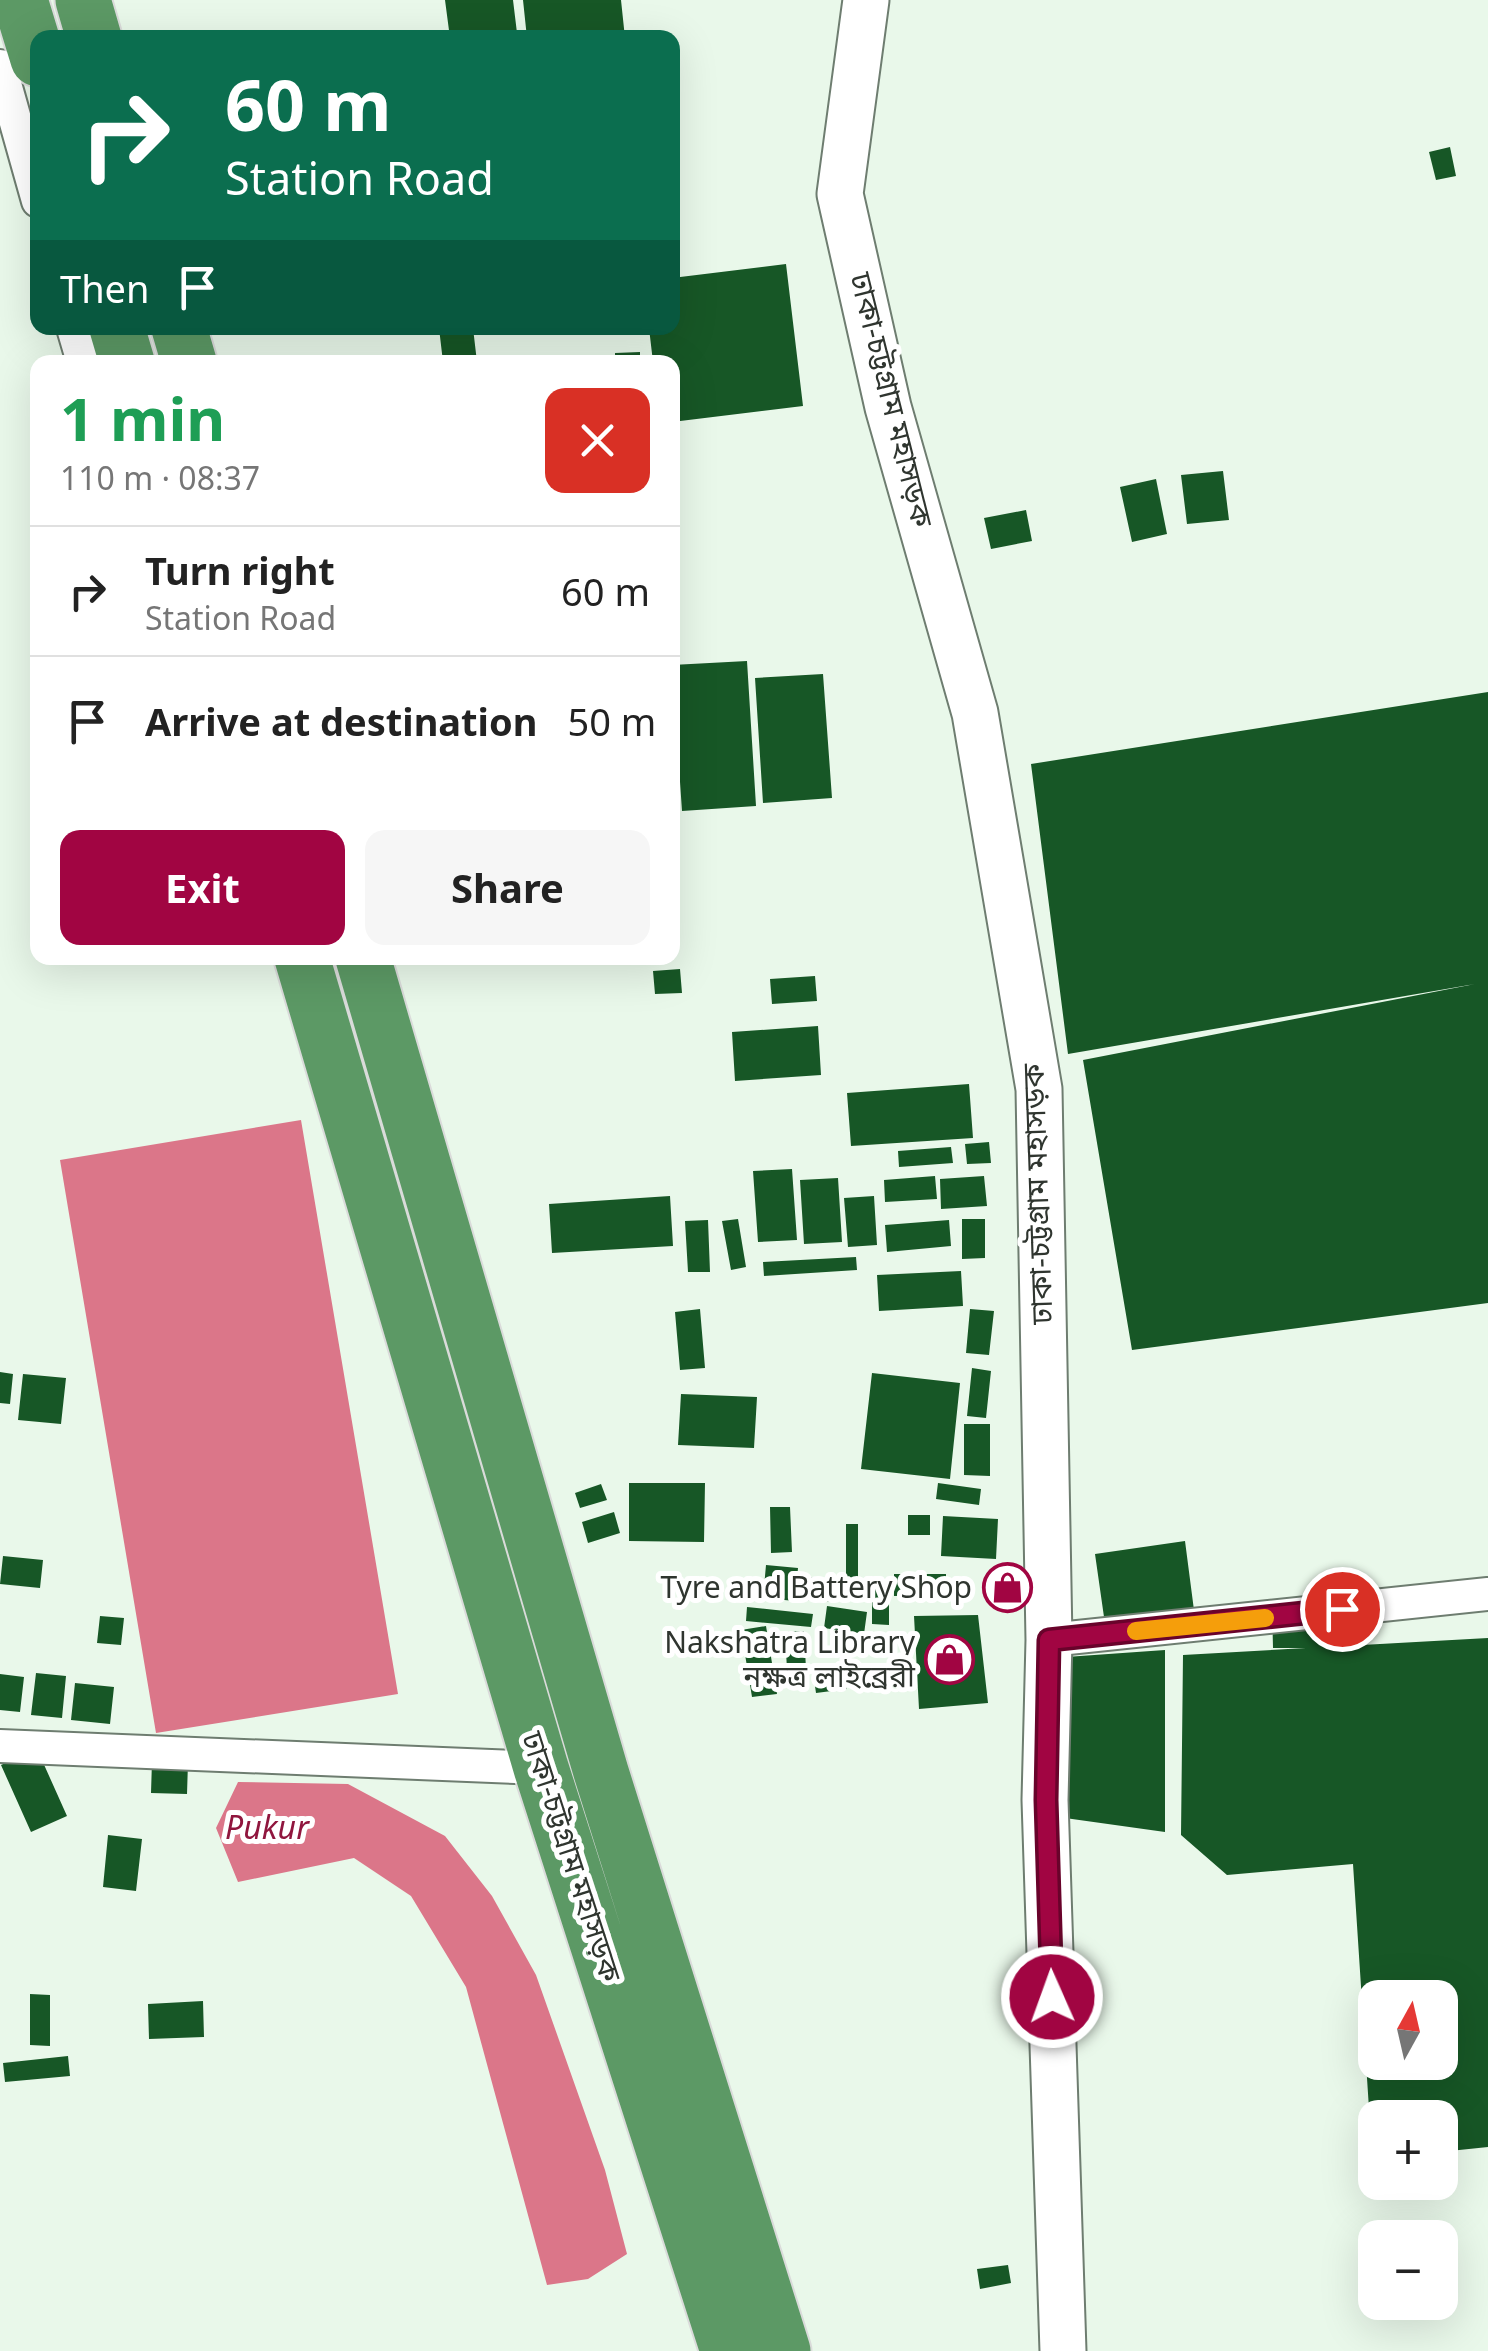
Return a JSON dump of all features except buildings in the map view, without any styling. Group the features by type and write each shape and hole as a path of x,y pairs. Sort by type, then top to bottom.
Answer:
{"highway":[{"path":"20,0 30,33"},
{"path":"83,0 92,30"},
{"name":"ঢাকা-চট্টগ্রাম মহাসড়ক","path":"304,965 542,1768 728,2351"},
{"name":"ঢাকা-চট্টগ্রাম মহাসড়ক","path":"365,965 601,1772 782,2351"}],"street":[{"name":"ঢাকা-চট্টগ্রাম মহাসড়ক","path":"866,0 840,194 888,407 975,712 1038,1089 1049,1640 1046,1800 1063,2351"},
{"path":"0,66 30,172"},
{"path":"1049,1640 1488,1594"},
{"path":"0,1746 542,1768"}],"water":[{"path":"301,1120 398,1694 156,1733 60,1160"},
{"name":"Pukur","path":"238,1782 348,1784 445,1836 492,1896 536,1975 605,2170 627,2254 588,2279 547,2285 466,1987 411,1896 354,1858 238,1882 216,1828"}],"slow traffic":[{"path":"1136,1631 1265,1618"}],"place":[{"name":"Tyre and Battery Shop","path":"1007,1588"},
{"name":"Nakshatra Library নক্ষত্র লাইব্রেরী","path":"950,1660"}],"route":[{"path":"1052,1997 1046,1800 1049,1640 1342,1609"}]}
